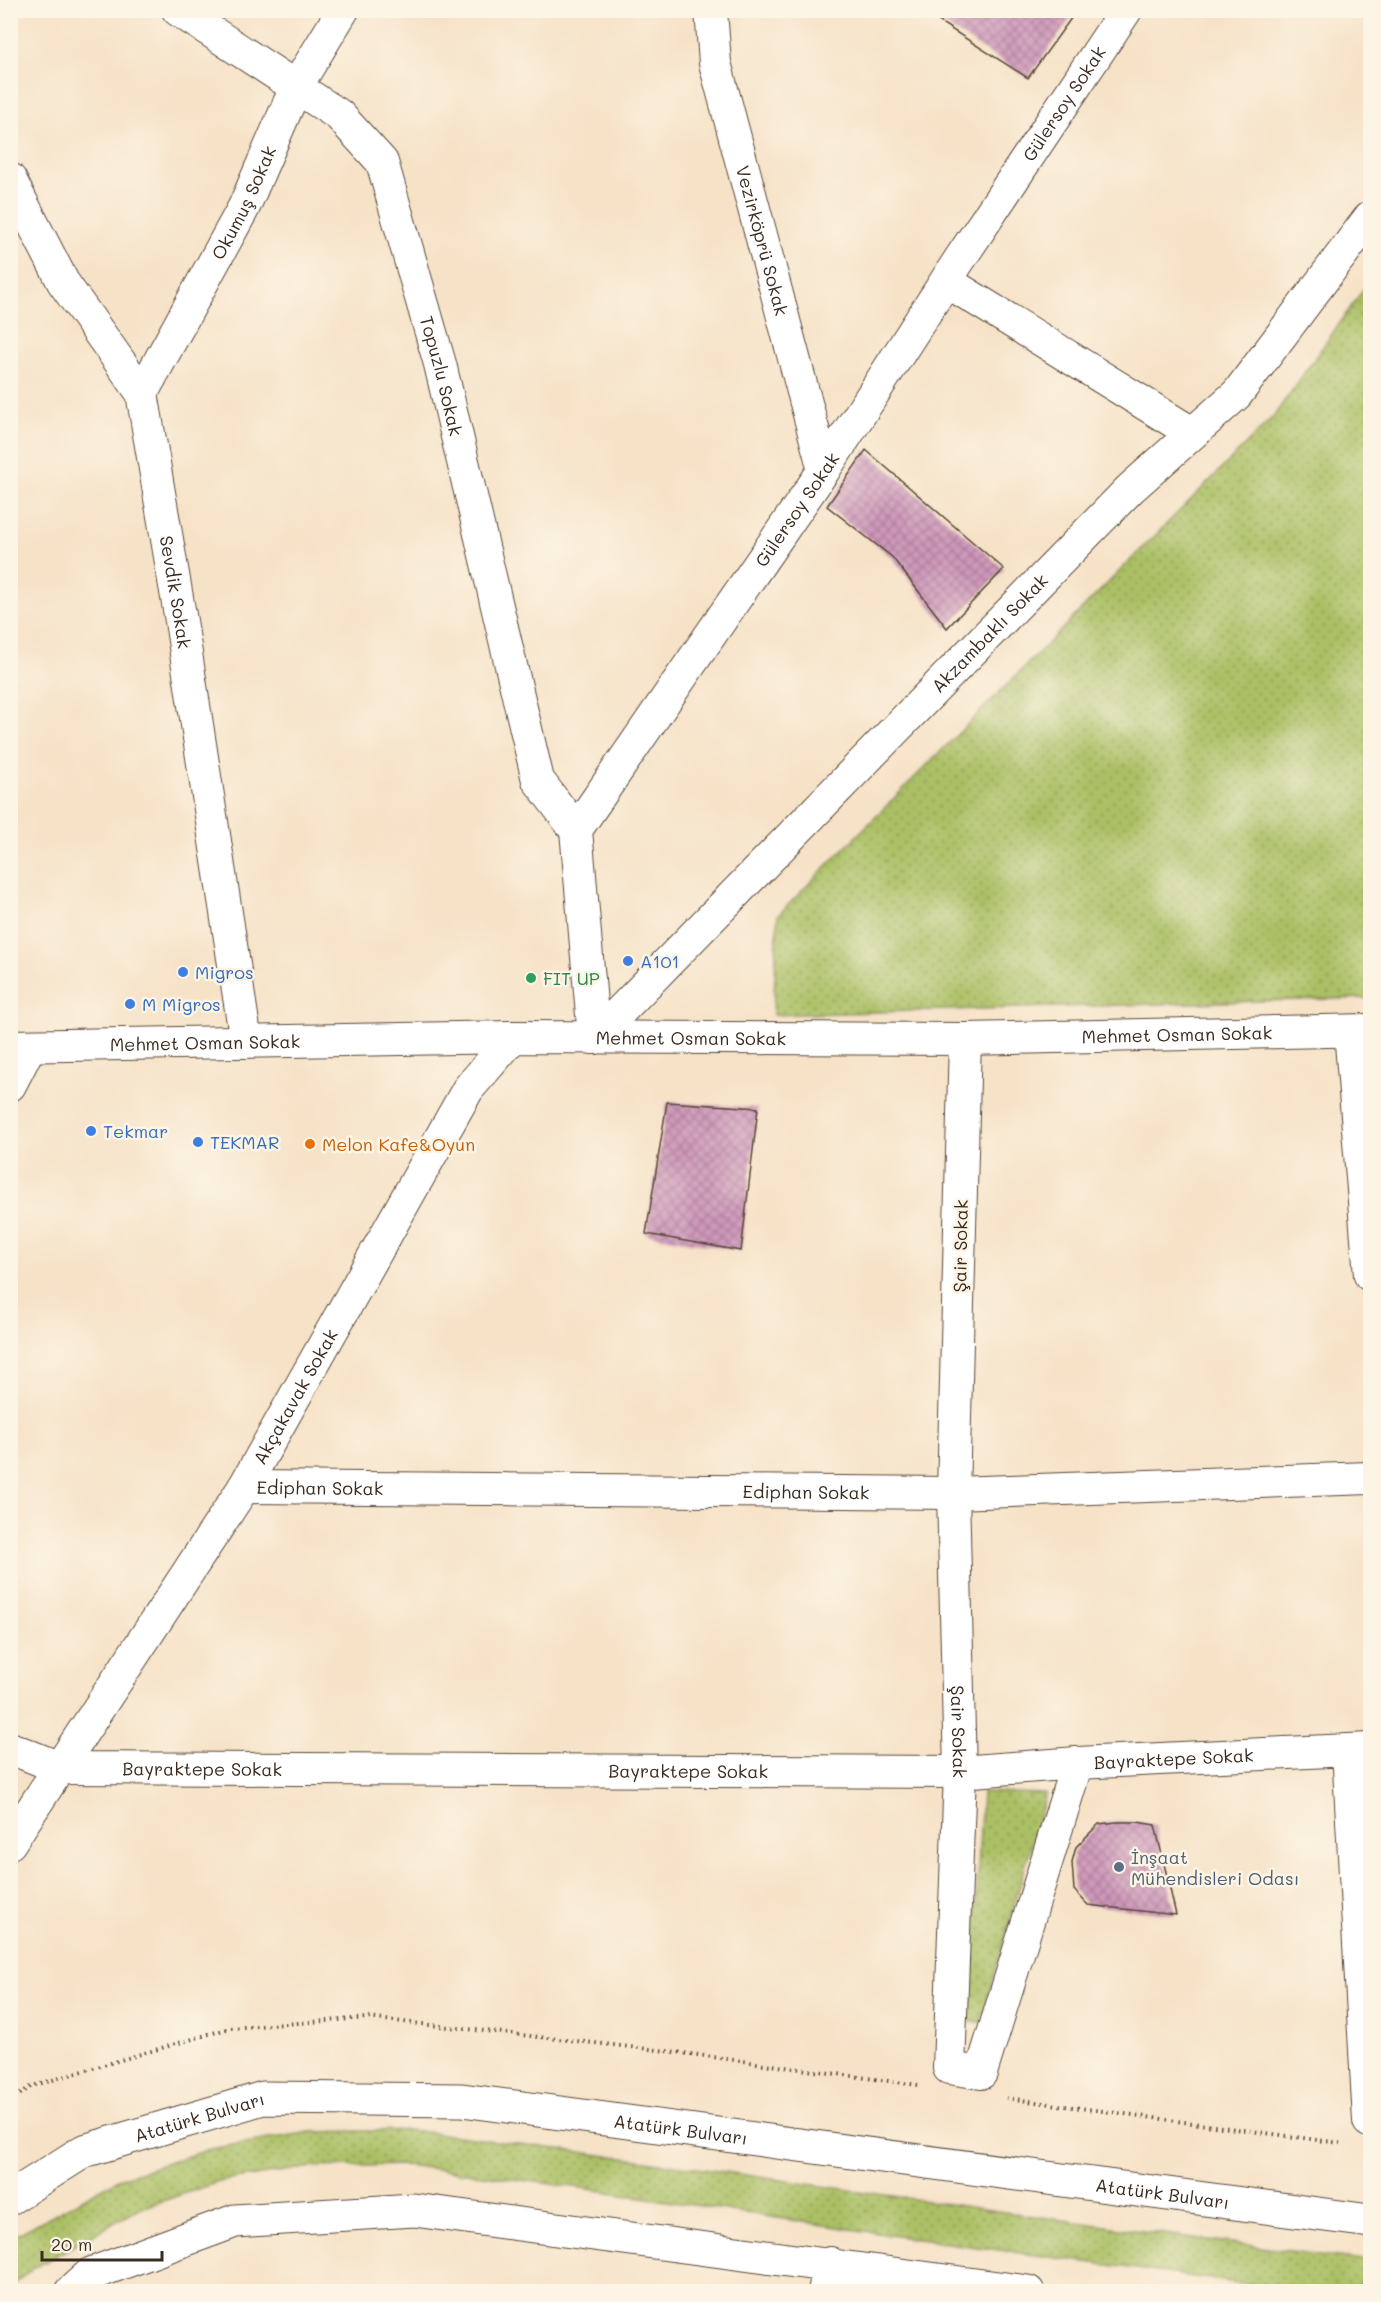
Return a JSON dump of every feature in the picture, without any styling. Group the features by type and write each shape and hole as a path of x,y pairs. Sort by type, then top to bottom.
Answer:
{"main road":[{"name":"Atatürk Bulvarı","path":"10,2198 84,2151 263,2098 462,2100 1371,2221"},
{"path":"71,2292 91,2274 235,2221 414,2210 827,2277 1028,2292"}],"street":[{"name":"Topuzlu Sokak","path":"178,10 339,115 382,162 440,364 538,780 576,830"},
{"name":"Okumuş Sokak","path":"142,393 244,207 296,87 343,10"},
{"name":"Vezirköprü Sokak","path":"711,10 715,63 824,470"},
{"name":"Gülersoy Sokak","path":"576,830 824,470 1126,10"},
{"name":"Sevdik Sokak","path":"10,179 63,282 142,393 181,621 246,1042"},
{"name":"Akzambaklı Sokak","path":"594,1038 1122,497 1236,394 1371,217"},
{"path":"946,281 1192,433"},
{"path":"576,830 594,1038"},
{"path":"1360,1030 1371,1275"},
{"name":"Mehmet Osman Sokak","path":"20,1046 513,1037 965,1039 1360,1030"},
{"name":"Akçakavak Sokak","path":"10,1843 244,1487 468,1089 513,1037"},
{"name":"Şair Sokak","path":"965,1039 953,1493 960,1772 949,2068 981,2073 1077,1763"},
{"path":"10,1085 20,1046"},
{"name":"Ediphan Sokak","path":"244,1487 953,1493 1371,1479"},
{"name":"Bayraktepe Sokak","path":"10,1748 60,1768 960,1772 1077,1763 1359,1750"},
{"path":"1359,1750 1369,2121"}],"path":[{"path":"10,2101 32,2086 230,2028 367,2018 676,2052 924,2086"},
{"path":"995,2096 1347,2144"}],"green space":[{"path":"1370,280 1370,998 773,1015 778,915 1274,416"},
{"path":"982,1792 1046,1794 981,2022 970,2022"},
{"path":"409,2130 1370,2261 1370,2291 1296,2291 890,2235 582,2188 406,2165 311,2167 222,2181 138,2209 34,2268 11,2287 11,2238 118,2179 210,2149 310,2132"}],"building":[{"path":"921,10 1077,10 1028,78"},
{"path":"866,450 1004,569 947,628 892,557 827,506"},
{"path":"667,1102 758,1108 741,1251 646,1234"},
{"name":"İnşaat Mühendisleri Odası","path":"1117,1822 1155,1825 1176,1915 1088,1905 1074,1890 1072,1862 1076,1847 1099,1824"}],"place":[{"name":"A101","path":"628,961"},
{"name":"Migros","path":"183,972"},
{"name":"FIT UP","path":"531,978"},
{"name":"M Migros","path":"130,1004"},
{"name":"Tekmar","path":"91,1131"},
{"name":"TEKMAR","path":"198,1142"},
{"name":"Melon Kafe&Oyun","path":"310,1144"},
{"name":"İnşaat Mühendisleri Odası","path":"1119,1867"}]}
